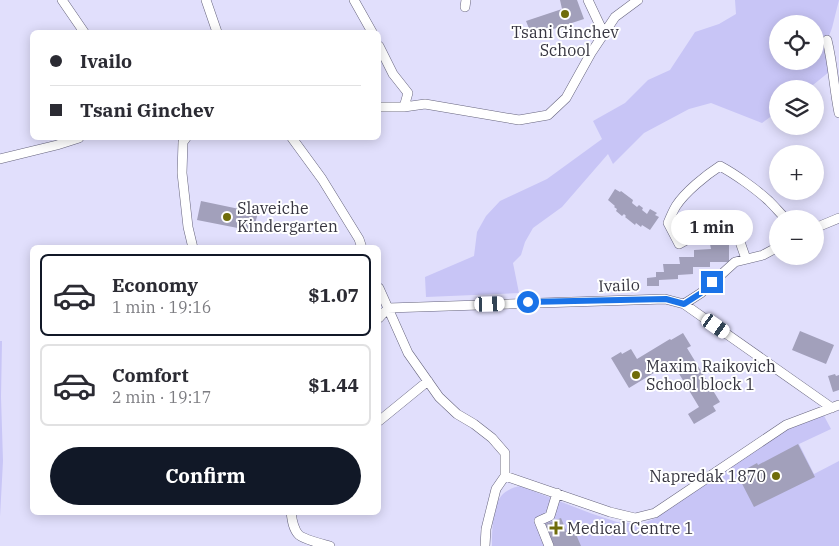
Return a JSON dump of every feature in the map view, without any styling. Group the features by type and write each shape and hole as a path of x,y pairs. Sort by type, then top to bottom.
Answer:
{"street":[{"path":"206,0 216,30"},
{"path":"354,0 371,30"},
{"path":"588,0 604,34"},
{"path":"381,108 425,104 519,120 548,115 566,98 591,53 615,17 638,0"},
{"path":"66,2 83,30"},
{"path":"827,40 839,114"},
{"path":"381,50 393,74 408,93 404,107"},
{"path":"0,159 73,140"},
{"path":"184,140 182,173 188,227 192,245"},
{"path":"293,140 322,179 361,245"},
{"path":"746,259 739,239 729,232 703,232 679,244 668,223 677,205 709,173 720,166 732,172 769,201 777,210"},
{"path":"824,224 839,218"},
{"path":"684,304 701,293 735,262 769,252"},
{"path":"381,292 408,353 439,397 457,414 492,438 505,454 505,476 496,488 486,529 485,546"},
{"name":"Ivailo","path":"388,308 666,299 684,304 835,407"},
{"path":"381,316 388,308"},
{"path":"381,419 428,381"},
{"path":"505,476 610,512 635,518 656,514 786,424 835,407"},
{"path":"549,546 539,521 550,516 557,493"},
{"path":"291,515 293,525 300,535 330,546"}],"shaded area":[{"path":"735,0 839,0 827,41 829,72 819,80 769,80 769,118 762,123 711,103 689,109 644,133 613,164 608,154 562,207 533,228 525,242 521,255 513,263 519,293 426,297 425,277 474,256 477,232 486,216 500,201 547,179 602,139 593,121 625,103 648,80 670,70 695,32 719,24 736,14"},
{"path":"0,341 2,341 3,461 0,517"},
{"path":"822,412 831,429 799,444 814,474 839,461 839,546 492,546 493,519 496,506 502,495 513,488 520,486 617,522 641,524 656,518 786,425"}],"building":[{"name":"Tsani Ginchev School","path":"560,0 577,0 584,19 532,36 526,21 562,9"},
{"path":"615,189 633,200 632,203 637,207 639,205 647,214 650,209 657,213 655,215 659,217 650,230 636,223 635,225 624,214 622,216 616,211 615,206 608,200"},
{"name":"Slaveiche Kindergarten","path":"201,201 258,213 253,231 197,220"},
{"path":"729,243 729,262 710,262 710,267 693,267 693,274 678,275 678,279 659,280 659,286 647,286 647,278 656,277 656,272 664,272 663,264 680,264 679,257 694,257 694,250 711,249 710,244"},
{"path":"800,331 834,345 826,364 792,350"},
{"name":"Maxim Raikovich School block 1","path":"683,333 691,346 687,348 720,402 713,406 716,411 694,424 688,414 699,407 672,362 629,388 611,358 631,349 637,359"},
{"path":"835,374 836,376 839,375 839,390 833,392 828,376"},
{"name":"Napredak 1870","path":"798,444 815,477 754,507 737,474"},
{"name":"Medical Centre 1","path":"561,518 568,535 575,532 581,546 554,546 545,524"}],"place":[{"name":"Tsani Ginchev School","path":"565,14"},
{"name":"Slaveiche Kindergarten","path":"227,217"},
{"name":"Maxim Raikovich School block 1","path":"636,375"},
{"name":"Napredak 1870","path":"776,476"},
{"name":"Medical Centre 1","path":"556,528"}],"route":[{"path":"528,302 666,299 684,304 701,293 712,282"}]}
